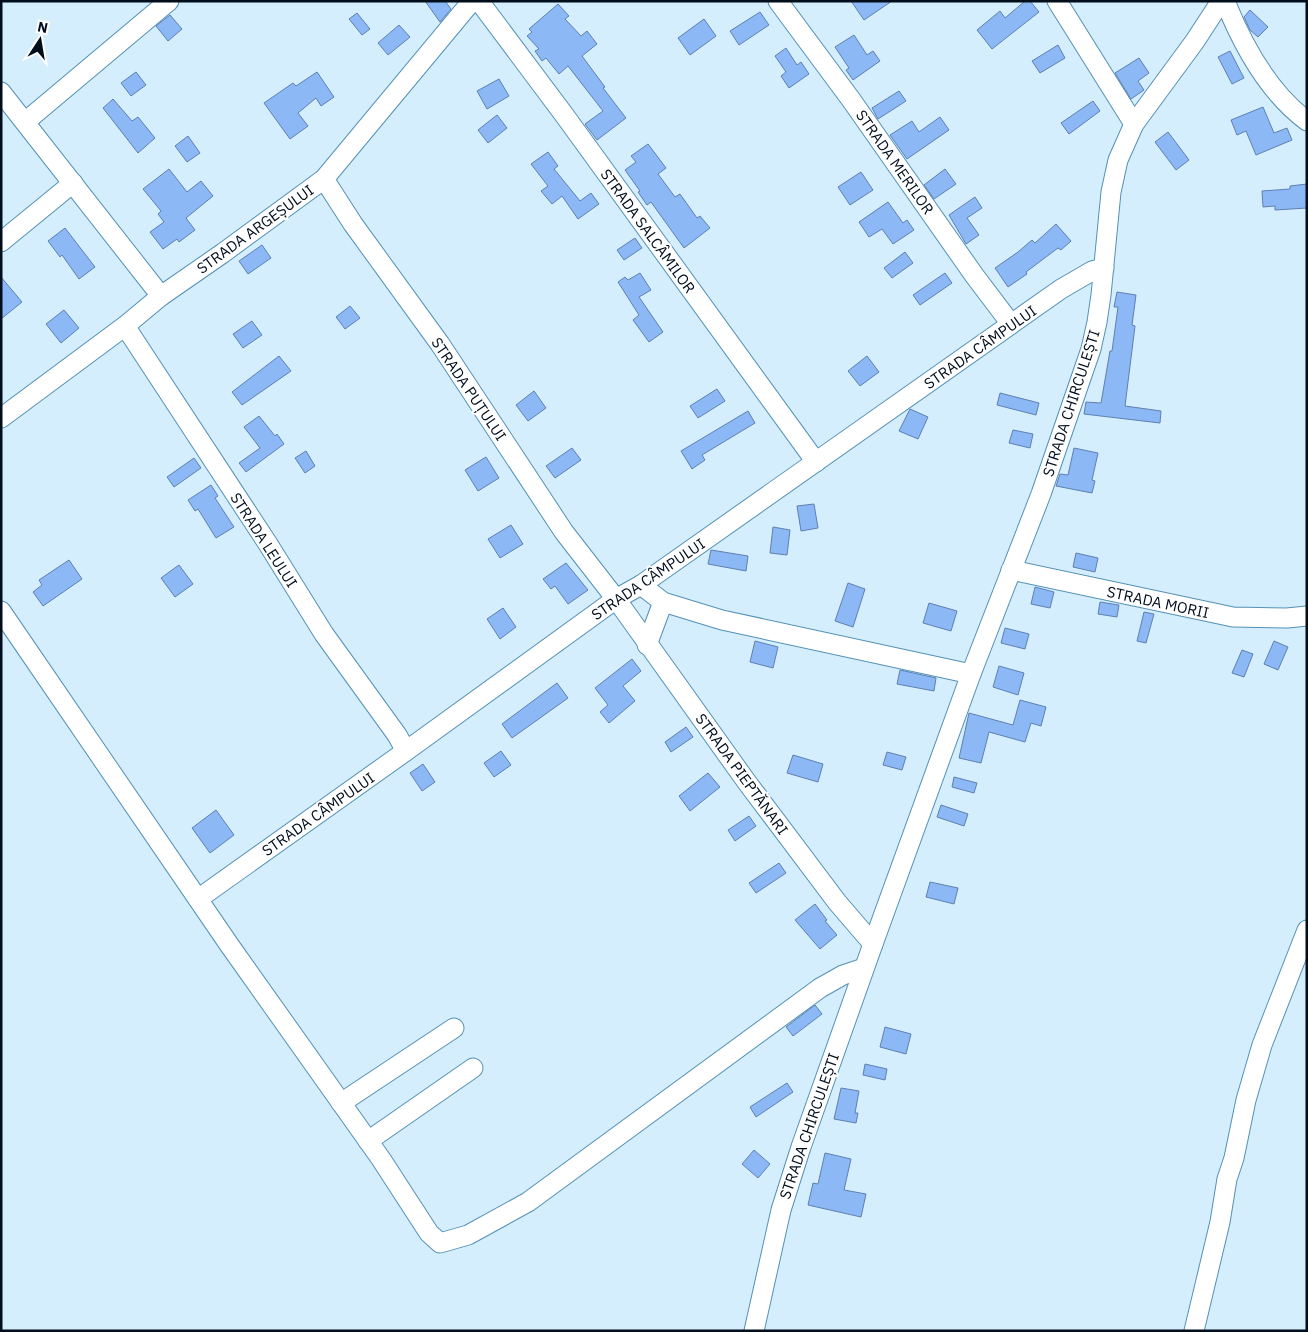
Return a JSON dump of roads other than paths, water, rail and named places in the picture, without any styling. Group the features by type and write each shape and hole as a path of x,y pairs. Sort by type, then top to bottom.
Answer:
{"street":[{"path":"25,122 168,1"},
{"name":"STRADA ARGEȘULUI","path":"1,418 125,326 161,296 324,179 472,1"},
{"name":"STRADA SALCÂMILOR","path":"479,1 816,462"},
{"name":"STRADA MERILOR","path":"778,1 1011,324"},
{"path":"1057,1 1134,124"},
{"name":"STRADA CHIRCULEȘTI","path":"754,1331 781,1210 801,1147 872,944 1041,494 1091,349 1098,322 1111,192 1118,160 1134,124 1195,41 1221,1"},
{"path":"1225,1 1237,31 1272,86 1290,109 1307,122"},
{"path":"1,92 161,296"},
{"name":"STRADA PUȚULUI","path":"324,179 353,224 440,344 564,532 616,599"},
{"path":"1,242 73,183"},
{"name":"STRADA CÂMPULUI","path":"198,899 616,599 641,585 1061,289 1092,271 1104,268"},
{"name":"STRADA LEULUI","path":"125,326 268,544 324,634 397,735 406,751"},
{"name":"STRADA MORII","path":"1011,570 1232,617 1286,618 1307,616"},
{"path":"641,585 663,602 722,620 972,674"},
{"name":"STRADA PIEPTĂNARI","path":"616,599 746,781 837,902 872,944"},
{"path":"647,644 663,602"},
{"path":"1,611 198,899 368,1141 428,1233 440,1243 468,1235 528,1202 820,988 843,975 864,968"},
{"path":"1194,1331 1246,1100 1262,1045 1307,930"},
{"path":"341,1103 454,1028"},
{"path":"368,1141 473,1068"}]}
